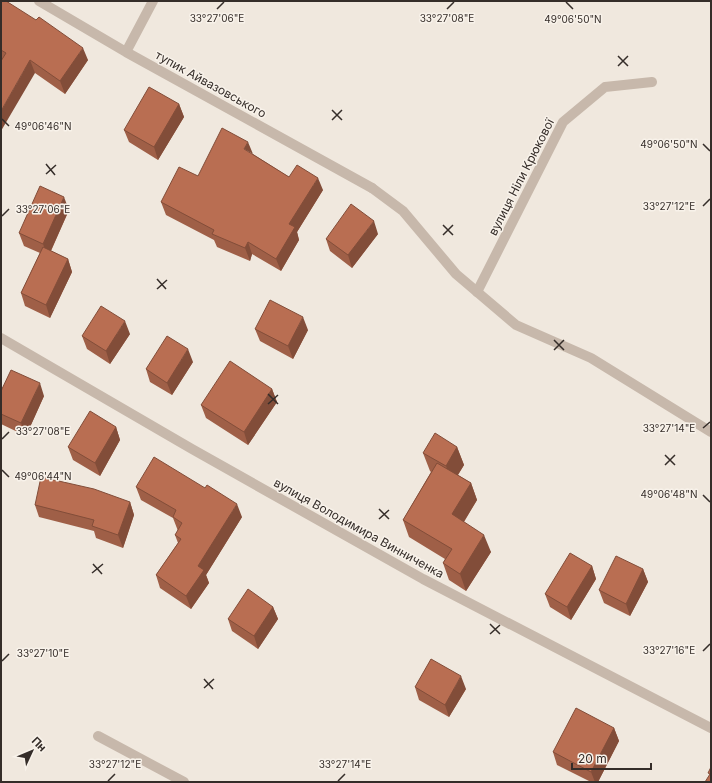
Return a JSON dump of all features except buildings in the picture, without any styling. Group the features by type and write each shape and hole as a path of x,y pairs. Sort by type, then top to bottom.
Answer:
{"street":[{"name":"тупик Айвазовського","path":"39,1 126,52 372,188 403,211 456,274 516,325 591,358 711,432"},
{"path":"126,52 153,1"},
{"name":"вулиця Ніли Крюкової","path":"477,292 563,122 605,87 652,82"},
{"name":"вулиця Володимира Винниченка","path":"1,338 192,449 423,579 711,728"},
{"path":"98,736 184,782"}]}
